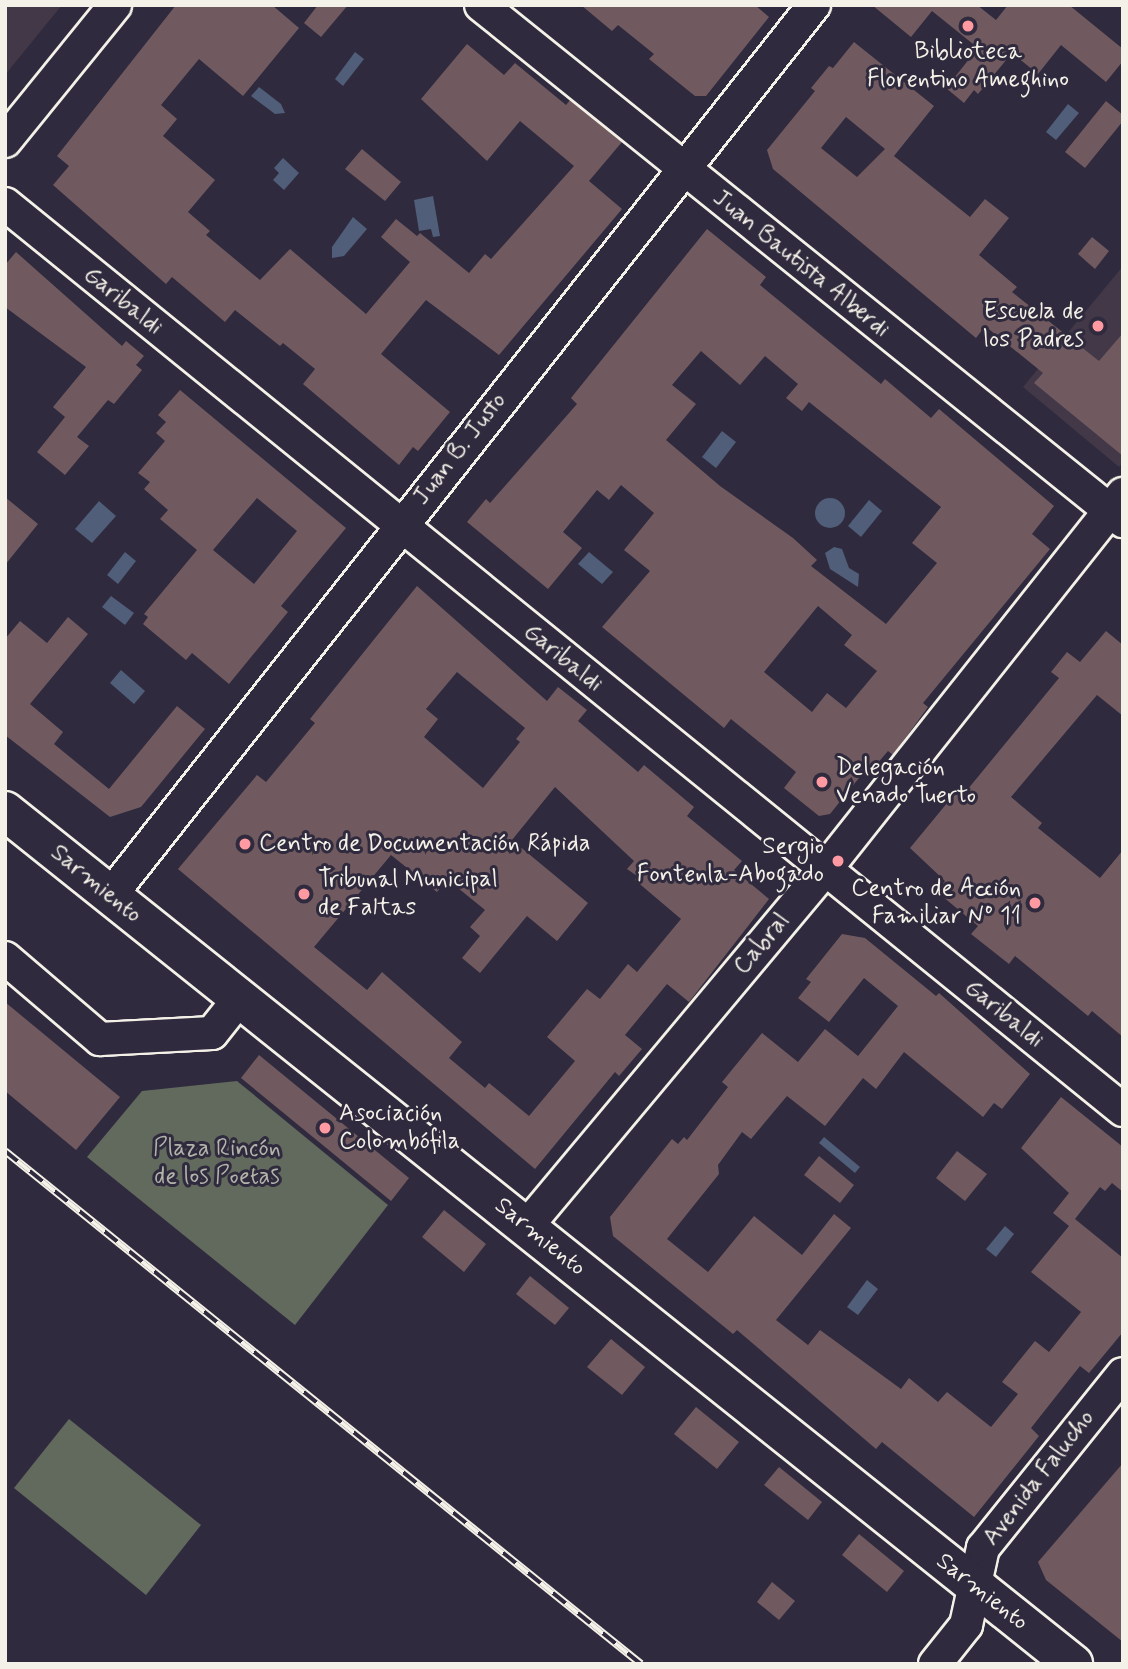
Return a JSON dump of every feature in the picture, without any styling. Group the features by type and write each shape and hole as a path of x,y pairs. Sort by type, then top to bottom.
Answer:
{"street":[{"path":"5,141 115,5"},
{"name":"Juan Bautista Alberdi","path":"481,5 682,170 1118,508"},
{"name":"Juan B. Justo","path":"110,896 814,5"},
{"name":"Garibaldi","path":"5,204 1123,1110"},
{"name":"Cabral","path":"527,1226 825,870 1118,508"},
{"name":"Sarmiento","path":"5,811 1073,1664"},
{"path":"5,958 100,1039 212,1033 239,999"},
{"name":"Avenida Falucho","path":"935,1664 966,1625 983,1548 1123,1374"}],"shaded area":[{"path":"5,5 62,5 5,75"},
{"name":"Escuela de los Padres","path":"1123,266 1123,462 1119,467 1023,387"}],"green space":[{"name":"Plaza Rincón de los Poetas","path":"237,1081 388,1205 295,1325 87,1157 142,1091"},
{"path":"69,1419 201,1525 146,1595 14,1488"}],"water":[{"path":"355,52 364,59 343,86 335,79"},
{"path":"259,87 281,104 285,113 275,114 251,96"},
{"path":"1068,104 1079,113 1056,140 1046,132"},
{"path":"283,158 299,173 284,190 273,180 279,173 274,168"},
{"path":"433,196 440,236 433,237 431,229 419,231 414,200"},
{"path":"353,217 367,229 344,256 332,258 332,247"},
{"path":"722,431 736,442 716,468 702,457"},
{"path":"830,498 841,502 845,513 841,524 830,528 819,524 815,513 819,502"},
{"path":"869,500 882,511 861,537 848,526"},
{"path":"99,501 116,516 92,543 75,529"},
{"path":"834,547 842,549 849,568 859,574 858,587 830,569 825,553"},
{"path":"125,552 136,561 118,584 107,575"},
{"path":"589,552 613,572 602,584 578,564"},
{"path":"111,596 134,613 125,625 102,607"},
{"path":"121,670 145,691 134,704 110,683"},
{"path":"824,1137 860,1167 855,1173 819,1143"},
{"path":"1005,1226 1014,1234 996,1257 986,1249"},
{"path":"867,1280 878,1289 858,1315 847,1307"}],"building":[{"path":"176,5 272,5 299,28 243,96 199,59 161,105 177,119 163,136 215,180 188,212 210,231 206,235 260,280 290,249 366,314 410,262 381,237 396,219 417,236 420,233 469,273 485,254 491,259 574,166 520,121 487,161 421,99 467,44 504,75 515,63 566,105 570,100 622,142 589,181 622,209 499,355 426,300 381,354 450,412 418,451 413,447 399,465 303,384 315,369 283,343 280,346 235,310 225,322 172,277 166,284 53,185 69,166 57,156"},
{"path":"318,5 348,5 321,37 304,23"},
{"path":"581,5 755,5 769,17 706,96 695,96 649,59 654,54 618,25 612,31"},
{"path":"872,5 977,5 996,20 1008,5 1069,5 1123,49 1123,61 1106,82 1061,45 1038,74 1012,53 978,94 974,90 964,103 946,88 978,48 932,11 911,37"},
{"path":"854,42 934,106 894,156 970,217 985,199 1009,218 979,255 1017,287 1012,292 1099,361 1123,333 1123,456 1034,383 1043,373 985,326 976,338 773,169 767,150 815,91 811,88 829,66 833,68","holes":["846,117 885,149 857,177 821,148"]},
{"path":"1106,101 1123,115 1123,121 1085,168 1065,152"},
{"path":"362,149 401,182 385,201 345,169"},
{"path":"707,229 766,277 760,285 881,384 885,379 931,418 939,409 1054,506 1032,534 1050,549 923,703 928,707 893,755 888,751 871,771 867,768 830,814 819,816 784,788 796,772 731,719 724,728 602,627 650,571 624,550 654,513 621,485 609,500 597,490 563,532 582,548 548,589 467,522 486,499 490,503 577,404 571,398","holes":["701,351 740,385 765,356 798,384 786,398 802,411 809,402 941,507 912,543 937,563 886,624 811,566 817,560 793,538 720,486 666,440 696,404 672,385","818,606 852,635 844,645 877,671 846,708 827,693 812,712 764,672"]},
{"path":"1092,237 1109,251 1095,269 1078,254"},
{"path":"16,252 122,346 126,341 144,356 136,365 142,370 114,404 108,400 77,437 89,446 65,475 37,452 65,417 53,407 86,367 5,307 5,265"},
{"path":"180,390 346,528 281,606 288,612 229,684 192,653 186,660 143,624 148,617 144,614 197,550 160,519 168,510 144,489 150,482 138,473 165,441 156,433 166,422 158,415","holes":["257,498 297,531 254,584 213,550"]},
{"path":"5,497 38,524 5,565"},
{"path":"417,586 547,701 558,687 587,710 578,721 638,772 644,765 694,807 687,816 742,861 734,870 769,899 689,1002 667,984 625,1035 642,1049 619,1076 615,1072 535,1169 178,869 257,775 266,782 315,723 310,719","holes":["457,672 525,728 516,739 520,742 483,788 424,737 438,719 426,709","555,787 634,861 627,869 637,876 635,880 681,919 637,972 628,964 600,999 587,989 547,1037 575,1061 529,1116 489,1083 485,1088 449,1058 462,1042 382,972 367,990 314,947 391,855 437,892 447,879 485,910 470,927 480,936 462,958 480,973 527,916 557,941 588,903 512,840"]},
{"path":"68,617 88,634 30,704 63,732 54,744 109,789 177,706 205,729 141,807 110,817 5,735 5,639 20,621 47,643"},
{"path":"1106,631 1123,645 1123,716 1097,695 1011,797 1042,823 1038,828 1100,878 1123,850 1123,1037 1092,1011 1088,1016 1015,956 1009,964 971,934 978,926 936,891 945,881 910,848 957,791 963,795 1059,678 1051,672 1067,652 1080,662"},
{"path":"842,934 865,938 936,996 939,993 1030,1074 1002,1109 994,1103 983,1117 904,1052 876,1089 863,1078 825,1126 787,1096 751,1139 742,1132 718,1165 719,1174 667,1239 708,1272 754,1216 802,1255 834,1214 851,1228 776,1320 808,1345 820,1330 901,1389 909,1378 938,1402 947,1392 991,1427 1018,1394 1002,1382 1035,1341 1049,1352 1081,1312 1031,1272 1069,1226 1053,1213 1069,1193 1021,1148 1061,1097 1123,1147 1123,1192 1112,1183 1105,1191 1100,1187 1075,1219 1123,1258 1123,1332 1089,1373 1080,1366 1031,1428 1039,1436 974,1517 882,1442 876,1449 737,1330 733,1334 613,1236 610,1217 672,1139 678,1144 684,1137 687,1140 728,1087 722,1082 762,1033 798,1062 825,1029 858,1056 898,1006 864,978 829,1022 798,998 811,982 806,979"},
{"path":"5,1002 120,1097 76,1150 5,1091"},
{"name":"Asociación Colombófila","path":"259,1055 409,1178 391,1201 241,1078"},
{"path":"957,1151 987,1174 965,1201 936,1178"},
{"path":"819,1156 854,1185 840,1203 804,1175"},
{"path":"444,1210 486,1244 464,1272 422,1237"},
{"path":"530,1276 569,1308 555,1325 516,1294"},
{"path":"611,1339 645,1367 622,1395 587,1367"},
{"path":"696,1407 739,1442 717,1469 674,1434"},
{"path":"1123,1463 1123,1642 1046,1580 1038,1562"},
{"path":"779,1467 822,1502 808,1520 764,1485"},
{"path":"859,1534 904,1571 887,1592 842,1555"},
{"path":"772,1582 795,1601 779,1620 757,1602"}],"railway":[{"path":"5,1151 641,1664"}],"place":[{"name":"Biblioteca Florentino Ameghino","path":"968,26"},
{"name":"Escuela de los Padres","path":"1098,326"},
{"name":"Delegación Venado Tuerto","path":"822,782"},
{"name":"Centro de Documentación Rápida","path":"245,844"},
{"name":"Sergio Fontenla-Abogado","path":"838,861"},
{"name":"Tribunal Municipal de Faltas","path":"304,894"},
{"name":"Centro de Acción Familiar Nº 11","path":"1035,903"},
{"name":"Asociación Colombófila","path":"325,1128"}]}
